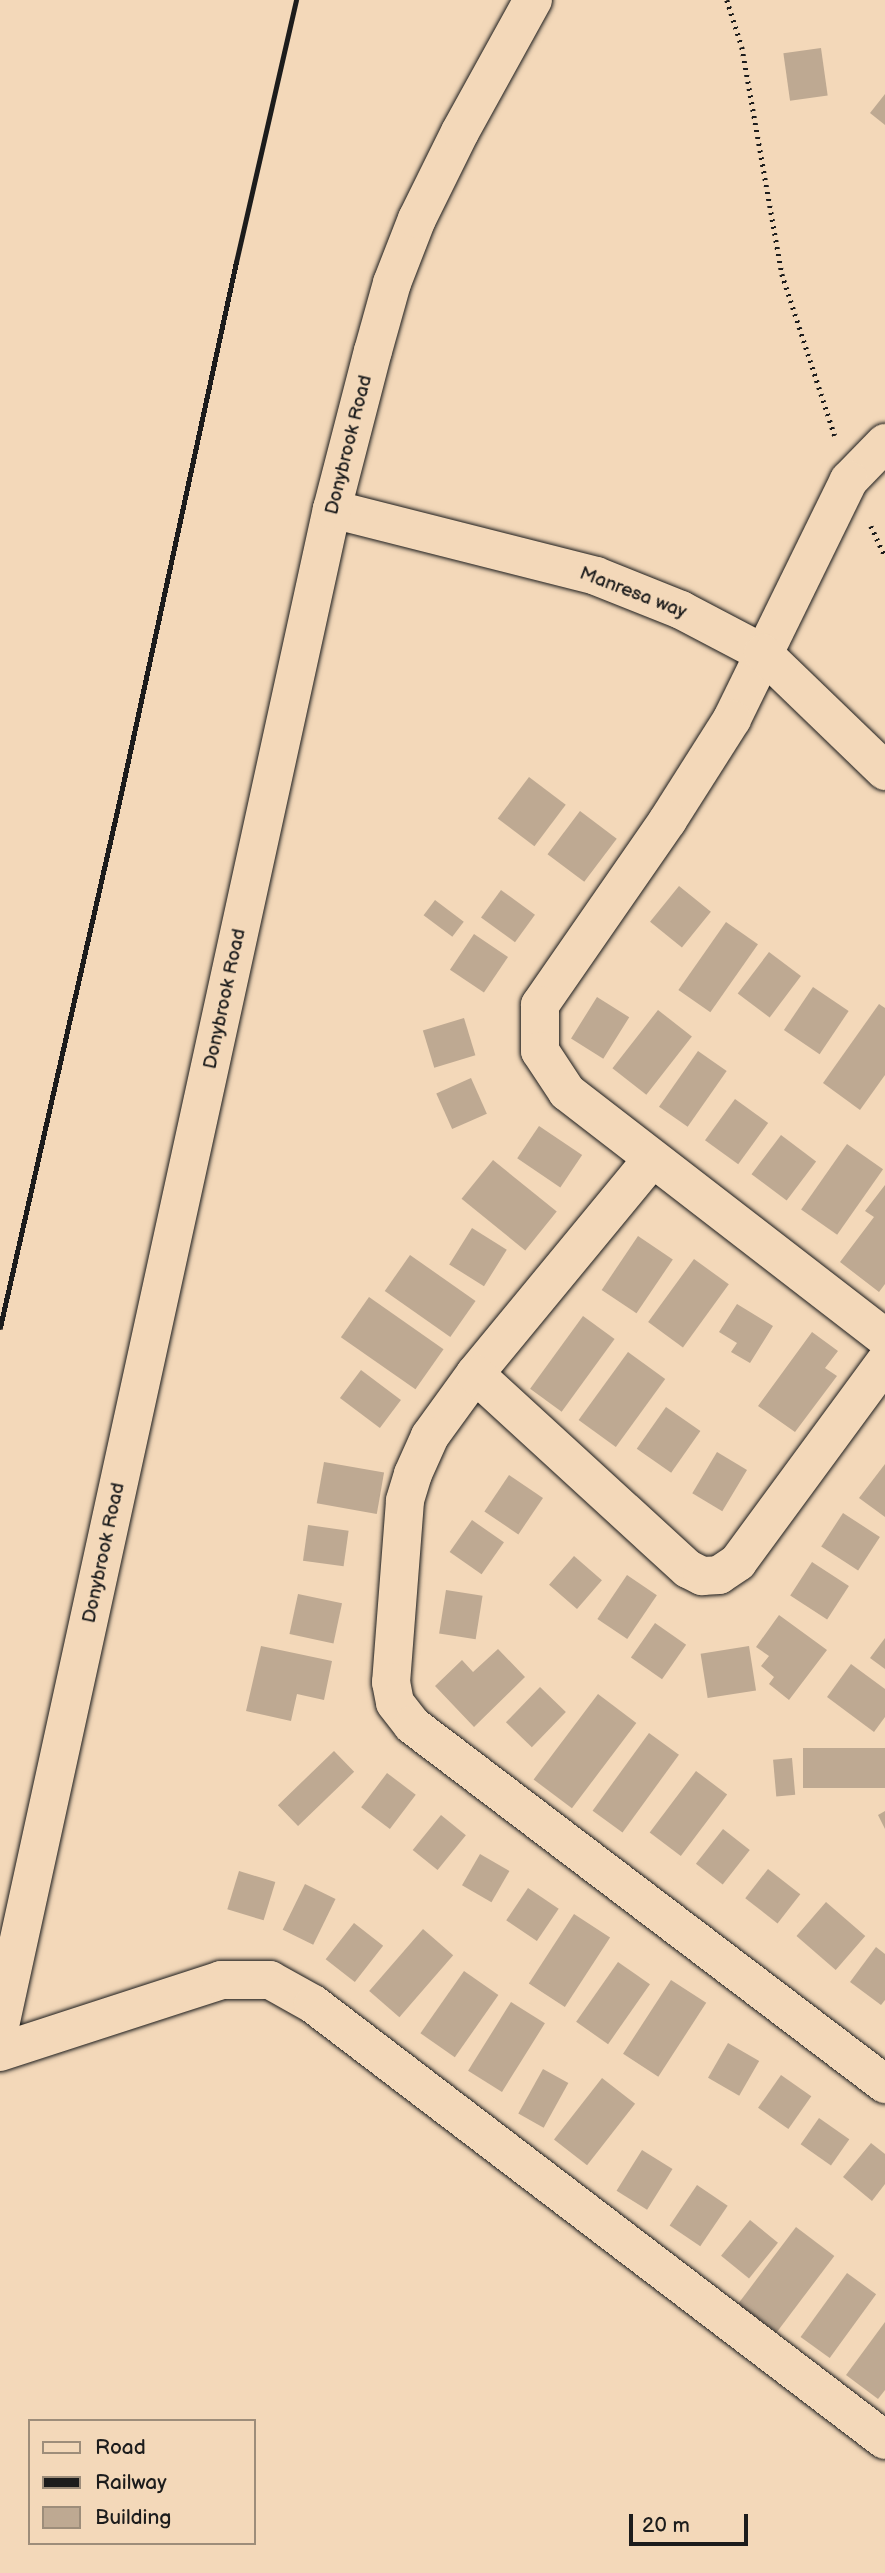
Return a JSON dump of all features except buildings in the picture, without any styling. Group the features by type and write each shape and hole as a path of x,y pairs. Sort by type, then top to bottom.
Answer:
{"street":[{"name":"Donybrook Road","path":"0,2026 332,509 392,283 417,219 460,132 533,0"},
{"path":"885,443 849,480 732,719 682,798 540,1005 540,1051 567,1092 885,1338"},
{"name":"Manresa way","path":"332,509 596,576 681,610 763,653 885,771"},
{"path":"652,1159 475,1374 430,1436 412,1474 405,1501 391,1682 395,1703 412,1726 885,2084"},
{"path":"475,1374 688,1569 702,1576 719,1575 738,1562 885,1362"},
{"path":"0,2052 221,1980 270,1980 313,2004 885,2440"}],"path":[{"path":"727,0 742,47 782,274 849,480 885,556"}],"railway":[{"path":"0,1327 296,0"}]}
